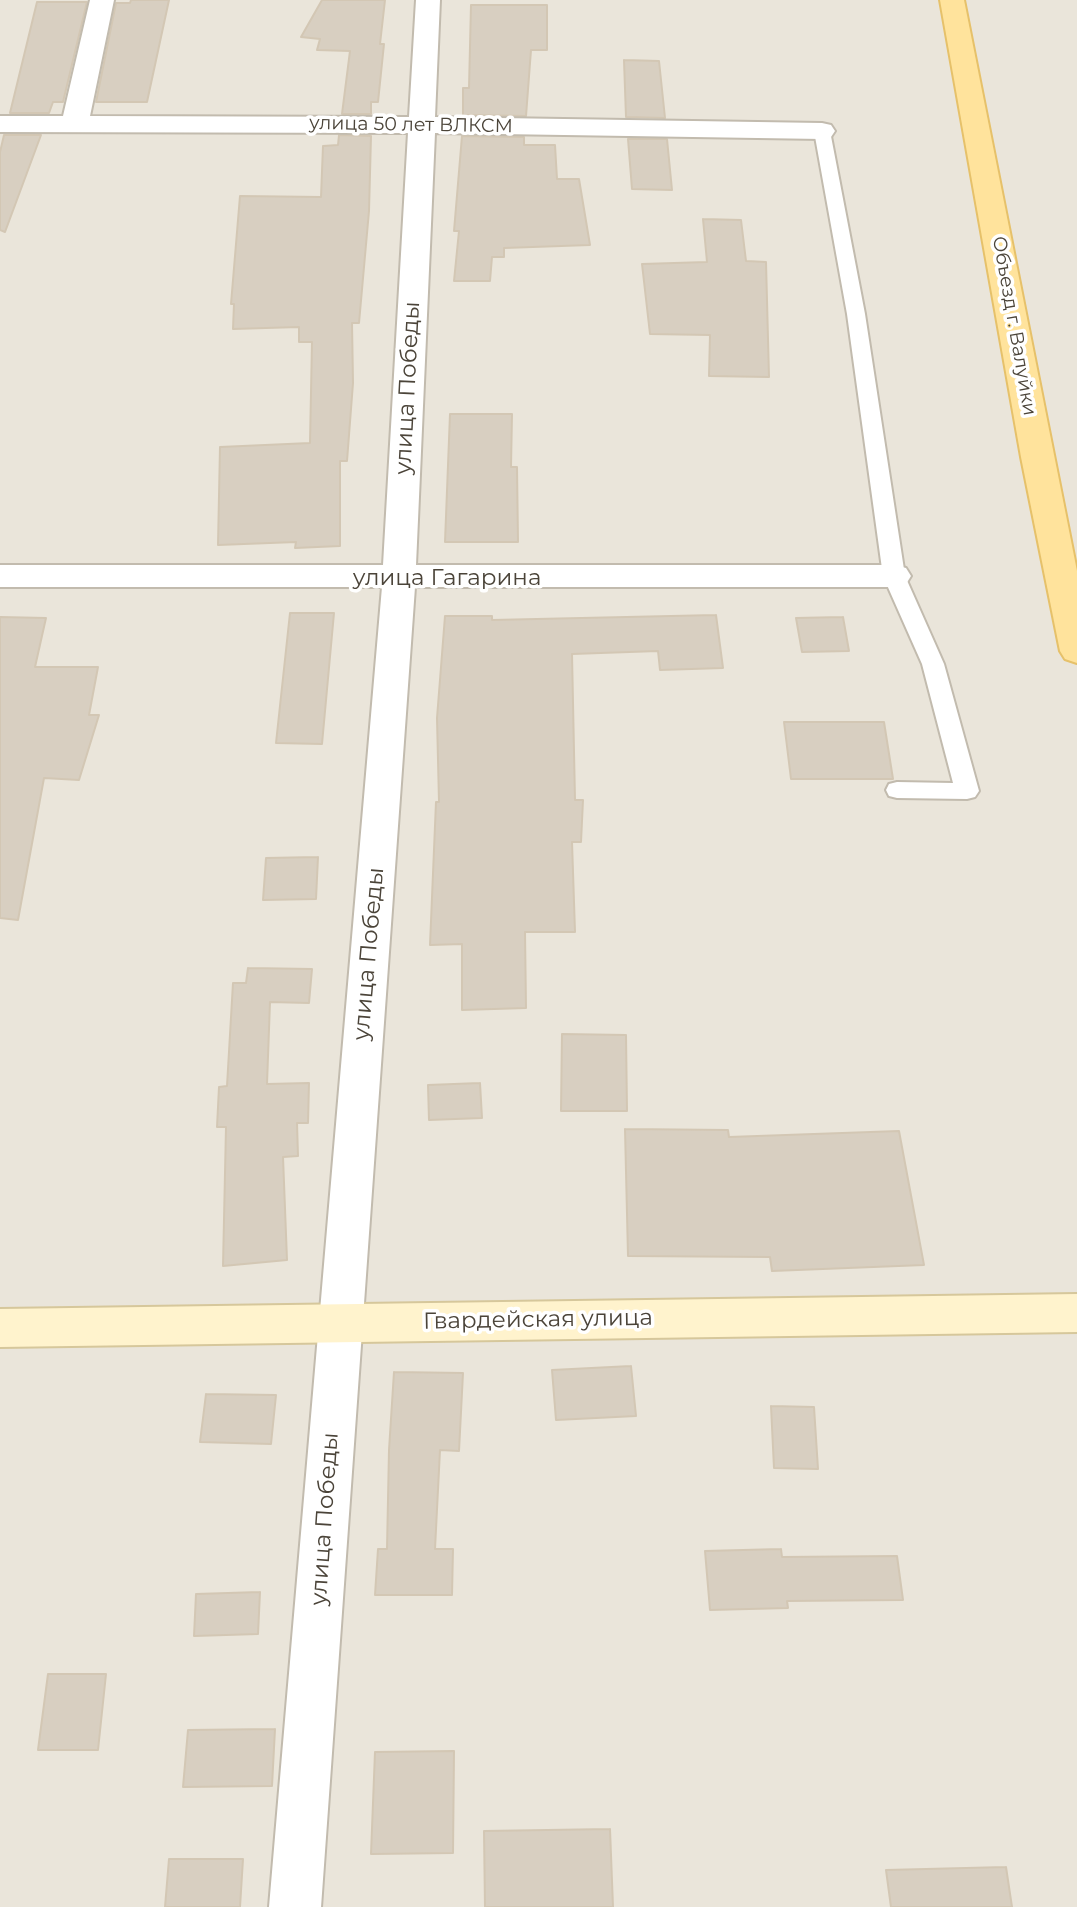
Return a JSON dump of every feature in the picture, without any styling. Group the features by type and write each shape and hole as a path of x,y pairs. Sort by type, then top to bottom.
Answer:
{"main road":[{"name":"Объезд г. Валуйки","path":"953,0 1037,457 1077,651"}],"street":[{"path":"75,123 102,0"},
{"name":"улица Победы","path":"295,1907 400,578 428,0"},
{"name":"улица 50 лет ВЛКСМ","path":"0,124 420,125 822,131"},
{"name":"улица Гагарина","path":"0,576 894,576"},
{"name":"Гвардейская улица","path":"0,1328 1077,1313"}],"lane":[{"path":"822,131 856,314 894,576 933,664 967,791 897,790"}],"shaded area":[{"path":"0,0 1077,0 1077,1907 0,1907"}],"building":[{"path":"131,0 169,0 147,102 96,102 116,3 130,3"},
{"path":"322,0 385,0 378,102 371,102 371,114 342,114 350,51 317,50 320,39 301,37"},
{"path":"37,2 87,2 63,102 53,102 49,113 10,113"},
{"path":"471,5 547,5 547,50 531,50 526,116 463,115 463,88 469,88"},
{"path":"624,60 659,61 665,118 626,117"},
{"path":"4,135 41,135 5,232 0,230 0,152"},
{"path":"339,135 371,136 369,211 359,323 352,323 353,383 347,461 340,461 340,546 295,548 296,542 218,545 220,447 310,443 312,342 299,342 299,327 233,329 234,304 231,304 240,196 321,197 323,146 338,145"},
{"path":"462,136 524,137 524,145 555,145 557,179 579,179 590,245 504,248 504,257 492,257 490,281 454,281 459,231 454,231"},
{"path":"628,139 667,139 672,190 632,189"},
{"path":"703,219 741,220 746,261 766,262 769,377 709,376 710,335 650,334 642,264 707,262"},
{"path":"450,414 512,414 511,467 517,467 518,542 445,542"},
{"path":"290,613 334,613 322,744 276,743"},
{"path":"716,615 723,668 660,670 658,651 572,654 575,800 583,800 581,842 572,842 575,932 525,932 526,1008 462,1010 462,944 430,945 436,802 439,802 437,718 445,616 492,616 492,620"},
{"path":"0,617 46,618 35,667 98,667 89,715 99,715 79,780 44,778 18,920 0,918"},
{"path":"843,617 849,651 802,652 796,618"},
{"path":"784,722 884,722 893,779 791,779"},
{"path":"318,857 316,899 263,900 266,858"},
{"path":"248,968 312,969 309,1003 270,1002 267,1084 309,1083 308,1123 297,1123 298,1156 283,1157 287,1260 223,1266 226,1127 217,1127 219,1087 227,1086 233,983 246,983"},
{"path":"562,1034 626,1035 627,1111 561,1111"},
{"path":"480,1083 482,1118 429,1120 428,1085"},
{"path":"625,1129 728,1130 729,1137 899,1131 924,1265 772,1271 770,1257 628,1256"},
{"path":"631,1366 636,1416 556,1420 552,1370"},
{"path":"394,1372 463,1373 459,1451 440,1450 435,1549 453,1549 452,1595 375,1595 378,1549 387,1549"},
{"path":"206,1394 276,1395 271,1444 200,1442"},
{"path":"771,1406 814,1407 818,1469 774,1468"},
{"path":"781,1549 782,1557 897,1556 903,1600 787,1601 788,1608 710,1610 705,1551"},
{"path":"260,1592 258,1634 194,1636 196,1594"},
{"path":"48,1674 106,1674 98,1750 38,1750"},
{"path":"275,1729 272,1786 183,1787 188,1730"},
{"path":"454,1751 453,1853 371,1854 375,1752"},
{"path":"610,1829 613,1907 485,1907 484,1831"},
{"path":"169,1859 243,1859 240,1907 165,1907"},
{"path":"1006,1867 1012,1907 891,1907 886,1870"}]}
